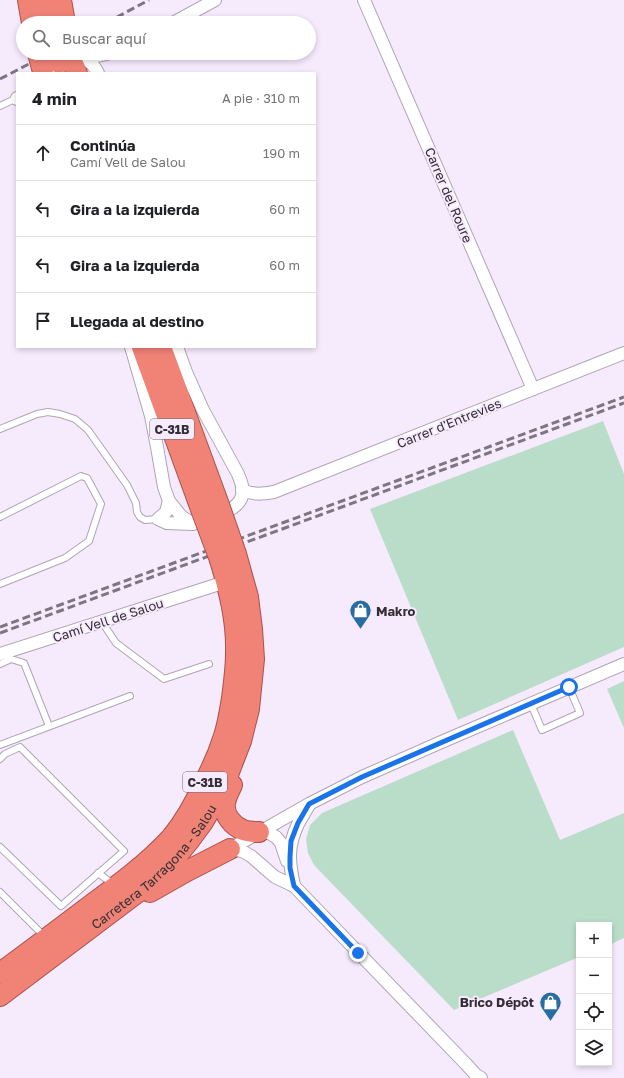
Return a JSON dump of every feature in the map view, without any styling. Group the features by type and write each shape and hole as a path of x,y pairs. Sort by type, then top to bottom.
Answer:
{"highway":[{"path":"28,0 31,16"},
{"path":"46,0 49,16"},
{"path":"61,0 64,16"},
{"path":"51,60 60,65"},
{"name":"Carretera Tarragona - Salou","path":"0,973 47,939 77,904 116,886 152,857 172,836 181,824 206,781 217,756 229,719 236,653 232,604 195,439 161,348"},
{"path":"174,348 195,439"},
{"name":"Carretera Tarragona - Salou","path":"136,350 212,512"},
{"name":"Carretera Tarragona - Salou","path":"0,996 146,886 177,856 189,842 218,796 242,741 249,709 254,658 248,597 224,569"},
{"path":"242,741 240,766 226,800 226,814 238,827 248,831 259,832"},
{"path":"105,918 187,871 230,849"}],"street":[{"path":"186,16 215,0"},
{"name":"Carrer del Roure","path":"364,0 533,389"},
{"path":"60,65 78,60"},
{"path":"60,65 88,60 98,72"},
{"path":"99,72 102,66 110,60"},
{"name":"C-31B","path":"177,348 186,372 204,410 238,474 242,490"},
{"name":"C-31B","path":"136,350 158,447 164,487 169,501 181,516 212,512"},
{"name":"Carrer d'Entrevies","path":"158,519 167,523 264,499 274,492 624,353"},
{"path":"212,512 242,497 242,490"},
{"name":"Carrer d'Entrevies","path":"242,490 249,494 274,492"},
{"path":"158,519 166,512 169,501"},
{"name":"Camí Vell de Salou","path":"0,654 102,622 224,569"},
{"path":"230,849 309,804 362,777 624,664"},
{"path":"290,868 291,841 298,823 309,804"},
{"path":"259,832 254,842 262,864"},
{"path":"259,832 276,837 281,843 290,868 294,886"},
{"path":"230,849 242,851 251,856 275,876 294,886 478,1077"}],"lane":[{"path":"0,106 16,98"},
{"path":"0,429 37,414 48,412 75,419 88,430 127,485 136,503 137,512 140,517 145,520 158,519"},
{"path":"0,517 81,476 87,478 101,504 89,541 65,558 0,584"},
{"path":"102,622 116,643 164,679 209,664"},
{"path":"0,664 11,660 24,663 49,726"},
{"path":"531,704 542,730 580,713 569,687"},
{"path":"0,745 130,696"},
{"path":"0,759 5,754 20,747 124,851 98,873 77,904 61,906 0,848"},
{"path":"98,873 116,886"},
{"path":"0,892 47,939"}],"green space":[{"path":"603,421 624,474 624,647 458,720 370,509"},
{"path":"624,681 624,728 607,689"},
{"path":"513,730 560,840 624,813 624,938 612,944 612,922 576,922 576,958 454,1010 314,865 308,853 306,839 310,825 322,813"}],"railway":[{"path":"119,16 149,0"},
{"path":"0,79 37,60"},
{"path":"0,627 624,397"},
{"path":"0,633 624,403"}],"place":[{"name":"Makro","path":"361,630"},
{"name":"Brico Dépôt","path":"550,1022"}],"route":[{"path":"358,953 294,886 290,868 291,841 298,823 309,804 362,777 569,687"}]}
